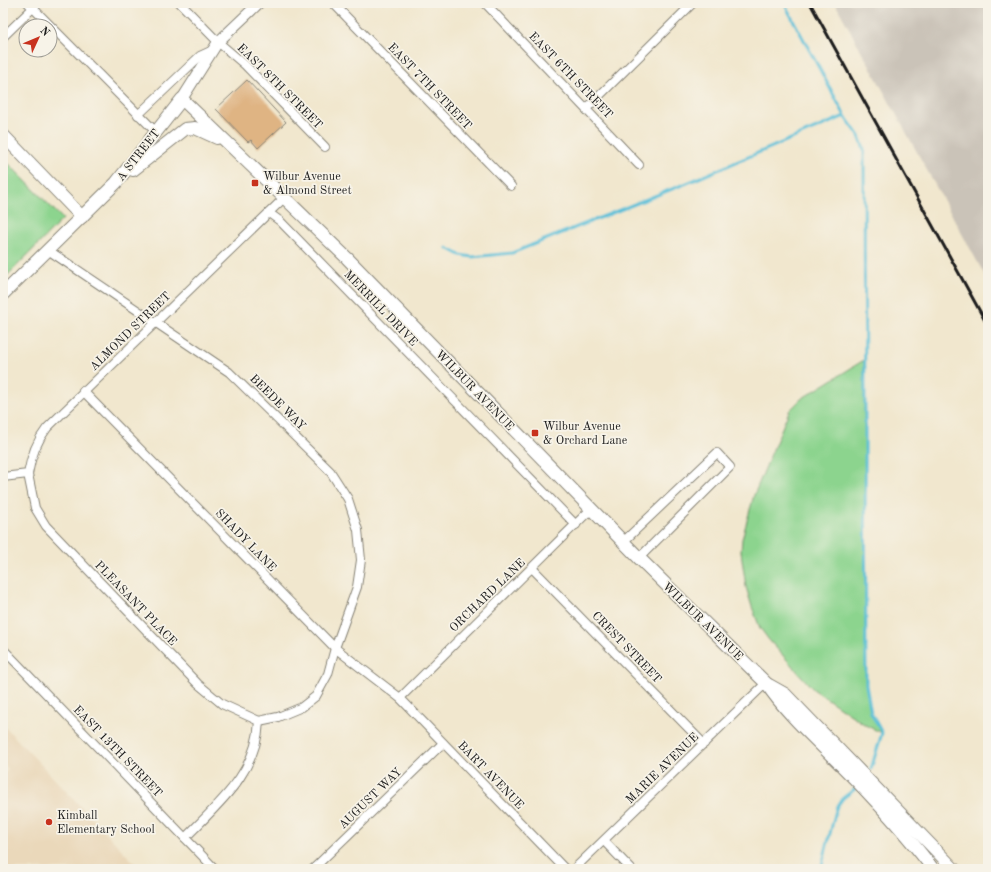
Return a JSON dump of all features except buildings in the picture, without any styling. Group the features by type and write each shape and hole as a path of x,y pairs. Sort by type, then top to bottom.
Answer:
{"main road":[{"name":"A STREET","path":"3,294 116,183 182,99"},
{"name":"WILBUR AVENUE","path":"182,99 347,258 623,542 766,683 779,702 853,777 918,849 933,869"},
{"path":"116,183 185,129 195,128 201,130 234,148"},
{"path":"3,136 82,217"},
{"name":"WILBUR AVENUE","path":"766,683 785,694 954,869"}],"street":[{"name":"EAST 8TH STREET","path":"180,3 216,46 245,65 325,148"},
{"name":"A STREET","path":"182,99 216,46 259,3"},
{"name":"EAST 7TH STREET","path":"333,3 511,186"},
{"name":"EAST 6TH STREET","path":"485,3 587,108 639,165"},
{"path":"587,108 693,3"},
{"path":"3,37 33,5 156,132"},
{"path":"138,115 200,56 216,46"},
{"name":"ALMOND STREET","path":"28,474 30,459 38,440 47,428 83,391 157,322 284,198"},
{"name":"MERRILL DRIVE","path":"269,212 286,227 576,525"},
{"name":"BEEDE WAY","path":"48,250 157,322 229,372 330,471 348,499 358,530 361,560 357,587 335,648 328,674 316,696 302,707 278,717 259,721"},
{"name":"SHADY LANE","path":"83,391 335,648 400,698"},
{"path":"623,542 717,453 730,467 639,558"},
{"path":"3,477 28,474"},
{"name":"PLEASANT PLACE","path":"28,474 35,508 46,526 198,684 222,704 259,721"},
{"name":"ORCHARD LANE","path":"400,698 591,509"},
{"name":"CREST STREET","path":"532,568 704,744"},
{"name":"EAST 13TH STREET","path":"3,649 215,869"},
{"name":"MARIE AVENUE","path":"574,869 766,683"},
{"name":"BART AVENUE","path":"400,698 565,869"},
{"path":"185,838 243,776 250,762 258,736 259,721"},
{"name":"AUGUST WAY","path":"313,869 444,743"},
{"path":"604,841 631,869"}],"shaded area":[{"path":"835,3 988,3 988,281"},
{"name":"Kimball Elementary School","path":"3,725 140,869 3,869 3,775 8,769 3,764"}],"green space":[{"path":"3,158 63,219 3,280"},
{"path":"864,360 866,685 871,713 882,733 867,726 813,689 769,640 760,628 752,607 746,587 741,552 742,539 754,495 789,411 801,399"}],"waterway":[{"path":"784,3 845,116 859,136 864,149 866,685 871,713 882,733 871,769"},
{"path":"447,248 460,255 472,257 512,253 687,183 845,116"},
{"path":"821,869 837,806 843,798 855,789"}],"railway":[{"path":"810,3 988,326"}],"place":[{"name":"Wilbur Avenue & Almond Street","path":"255,183"},
{"name":"Wilbur Avenue & Orchard Lane","path":"535,433"},
{"name":"Kimball Elementary School","path":"49,822"}]}
